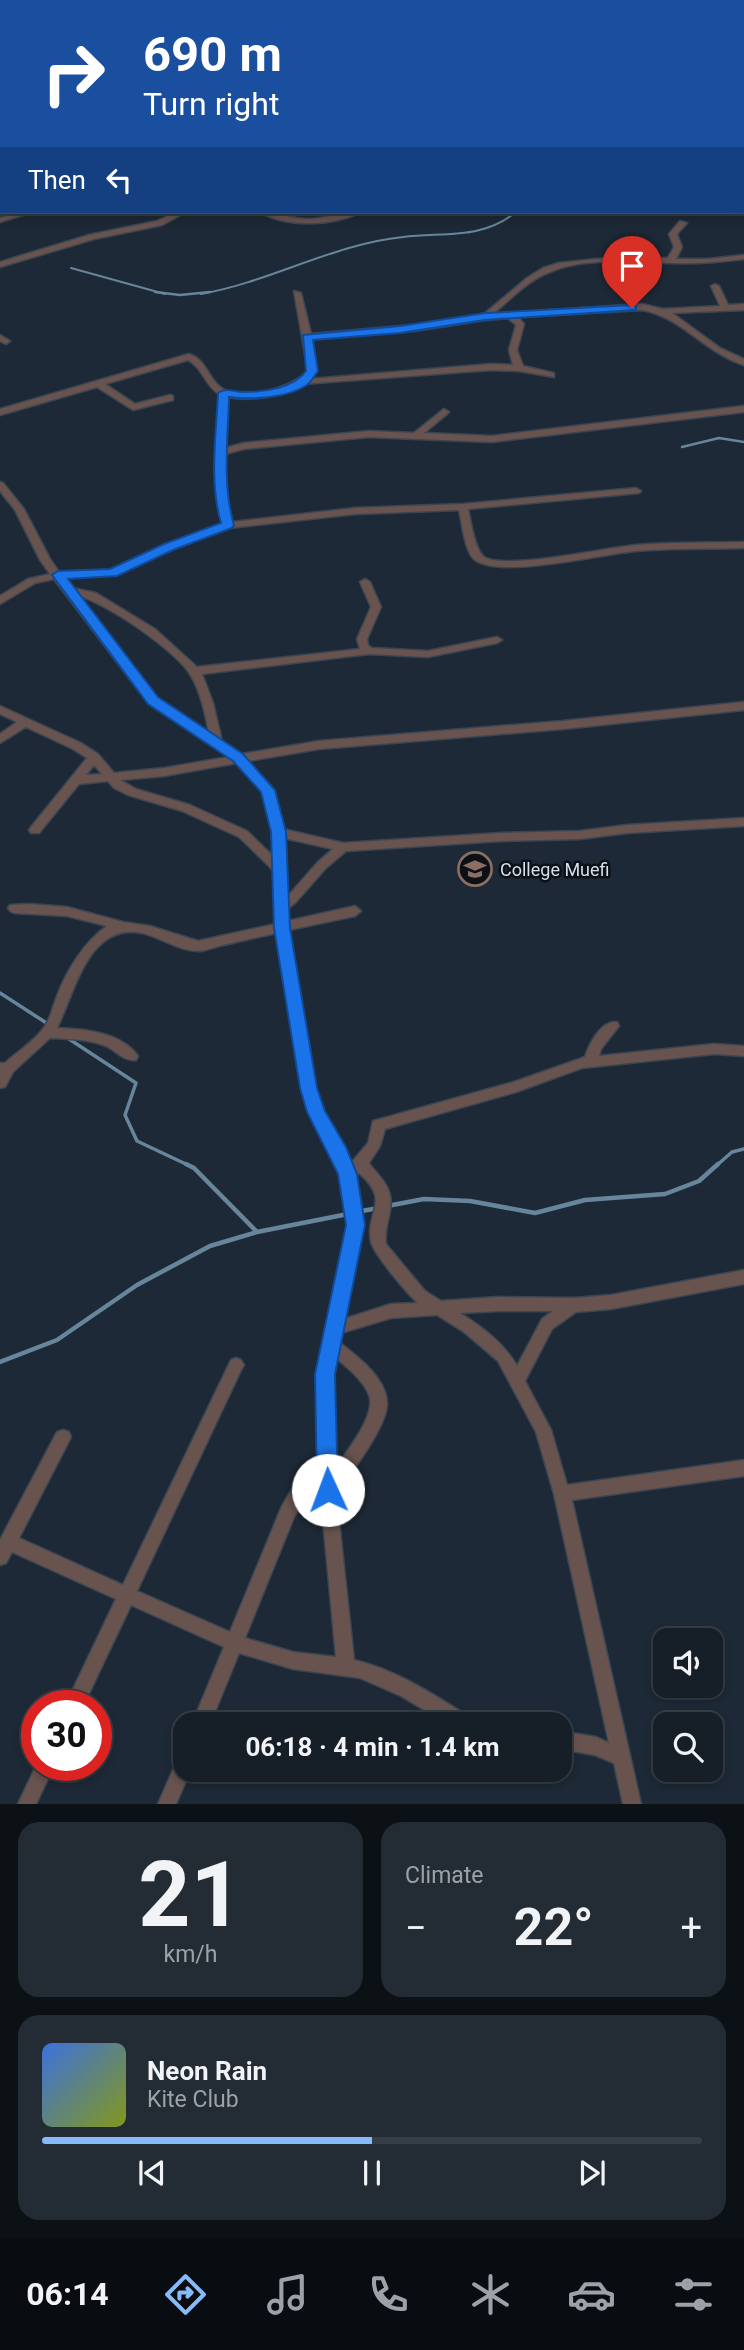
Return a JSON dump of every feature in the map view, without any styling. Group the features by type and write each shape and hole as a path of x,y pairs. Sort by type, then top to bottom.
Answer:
{"street":[{"path":"0,220 22,214"},
{"path":"0,265 92,237 159,223 178,214"},
{"path":"270,214 297,223 310,223 348,214"},
{"path":"671,261 678,247 673,234 683,223"},
{"path":"485,317 536,276 558,267 587,263 744,257"},
{"path":"715,286 725,308"},
{"path":"296,293 312,371 304,382"},
{"path":"307,337 404,329 485,317 621,307 664,311 744,307"},
{"path":"664,311 691,327 724,357 744,362"},
{"path":"510,315 520,324 512,345 512,353 519,368"},
{"path":"0,412 190,357 196,359 217,389 224,393 244,396 284,390 304,382 491,367 519,368 551,375"},
{"path":"98,383 133,407 170,398"},
{"path":"224,393 222,506 228,525"},
{"path":"222,452 244,446 335,436 417,435 492,439 744,409"},
{"path":"417,435 444,412"},
{"path":"0,485 12,499 45,560 153,701 238,757 267,790 278,832 282,928 309,1088 316,1112 348,1174 355,1225 325,1374 328,1490 346,1667"},
{"path":"0,601 32,581 58,575 112,573 168,547 228,525 355,511 463,507 636,491"},
{"path":"463,507 474,554 491,563 521,564 636,548 744,545"},
{"path":"365,582 376,607 362,639 363,646 369,651"},
{"path":"70,591 92,595 150,631 195,671 208,703 217,744"},
{"path":"195,671 369,651 428,654 497,640"},
{"path":"75,780 164,772 319,745 529,728 744,706"},
{"path":"0,710 65,739 94,757 109,776 132,792 186,808 243,834 279,869"},
{"path":"0,739 25,722"},
{"path":"35,830 94,757"},
{"path":"278,832 343,847 501,837 558,837 627,829 744,822"},
{"path":"281,907 343,847"},
{"path":"14,908 57,908 82,913 120,926 140,927 198,946 355,911"},
{"path":"0,1083 4,1068 48,1033 70,982 99,937 109,929 120,926"},
{"path":"590,1062 595,1047 612,1026"},
{"path":"48,1033 74,1034 118,1043 131,1056"},
{"path":"348,1174 377,1141 378,1125 505,1090 574,1065 714,1049 744,1051"},
{"path":"360,1163 382,1191 384,1202 377,1234 379,1246 420,1296 490,1342 503,1356 518,1379 542,1430 562,1494 632,1804"},
{"path":"332,1336 390,1311 498,1304 573,1305 611,1302 744,1277"},
{"path":"518,1379 547,1324 573,1305"},
{"path":"206,1712 272,1548 298,1495 328,1490 337,1481 377,1414 380,1405 378,1397 360,1369 332,1336"},
{"path":"82,1690 236,1365"},
{"path":"63,1437 4,1550 128,1593 235,1643 271,1655 346,1667 418,1694 446,1712"},
{"path":"562,1494 744,1468"},
{"path":"572,1743 596,1746 621,1757"},
{"path":"27,1804 38,1781"},
{"path":"167,1804 176,1782"}],"waterway":[{"path":"209,292 252,281 352,247 403,237 476,231 490,227 513,214"},
{"path":"71,268 160,293"},
{"path":"155,292 160,293"},
{"path":"160,293 180,295 209,292"},
{"path":"201,294 209,292"},
{"path":"160,293 165,294"},
{"path":"682,447 719,438 744,442"},
{"path":"0,993 48,1024"},
{"path":"66,1037 136,1083 125,1115 137,1141 190,1166"},
{"path":"716,1166 732,1152 744,1149"},
{"path":"186,1164 190,1166"},
{"path":"387,1206 424,1199 470,1201 535,1213 585,1200 665,1194 699,1181 718,1164"},
{"path":"190,1166 257,1232"},
{"path":"356,1212 379,1208"},
{"path":"257,1232 348,1214"},
{"path":"0,1362 57,1340 137,1285 210,1246 257,1232"}],"place":[{"name":"College Muefi","path":"475,869"}],"route":[{"path":"328,1490 325,1374 355,1225 348,1174 316,1112 309,1088 282,928 278,832 274,808 267,790 238,757 153,701 58,575 112,573 168,547 228,525 222,506 221,486 224,393 244,396 284,390 304,382 312,371 307,337 385,331 485,317 632,308"}]}
